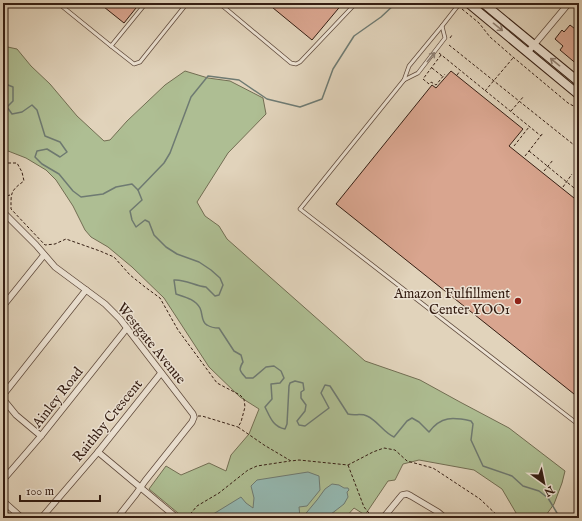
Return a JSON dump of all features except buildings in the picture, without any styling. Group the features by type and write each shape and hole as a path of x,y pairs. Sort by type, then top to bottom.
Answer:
{"main road":[{"path":"468,3 579,95"},
{"path":"482,3 579,82"}],"street":[{"path":"528,52 569,3"},
{"name":"Westgate Avenue","path":"4,213 36,245 59,271 113,311 194,417"},
{"path":"4,303 44,255"},
{"path":"3,395 86,290"},
{"name":"Ainley Road","path":"3,480 41,436 127,328"},
{"name":"Raithby Crescent","path":"38,518 43,516 98,452 161,373"},
{"path":"3,399 16,414 41,436"},
{"path":"116,518 192,422 194,417"},
{"path":"98,452 177,518"},
{"path":"383,518 402,495 407,494 446,518"},
{"path":"3,501 22,518"}],"lane":[{"path":"58,3 134,64 140,62 184,7"},
{"path":"111,46 146,3"},
{"path":"219,3 292,63 296,64 300,62 356,3"},
{"path":"459,4 409,66 404,80 300,209 579,425"},
{"path":"404,80 418,73 446,38 442,26"}],"path":[{"path":"459,4 479,23 490,37 568,103 579,109"},
{"path":"448,41 452,35"},
{"path":"449,45 579,150"},
{"path":"438,53 541,136"},
{"path":"442,55 423,79 430,84 431,82 436,85 445,74"},
{"path":"485,91 513,57"},
{"path":"432,68 443,77"},
{"path":"457,75 460,71"},
{"path":"510,111 524,96"},
{"path":"514,146 529,127"},
{"path":"525,156 543,133"},
{"path":"529,151 579,192"},
{"path":"544,172 553,160"},
{"path":"3,163 17,163 22,172 24,181 16,186 11,195 11,210 45,245 55,244 66,239 114,257 130,275 160,298 178,330 217,383 240,395 244,399 245,407 238,427"},
{"path":"563,186 572,174"},
{"path":"3,197 11,195"},
{"path":"194,417 202,416 238,427 291,461"},
{"path":"187,518 197,506 219,493 248,470 257,466 299,460 348,465 384,448 395,450 407,461 433,468 480,499 500,518"},
{"path":"348,465 364,507 373,518"}],"green space":[{"path":"3,46 17,49 31,66 50,84 77,116 104,141 110,140 127,121 165,85 185,71 208,78 230,81 263,98 266,114 228,153 197,202 205,216 219,226 227,239 365,361 420,380 509,428 565,471 554,504 544,518 519,518 502,489 474,470 419,460 403,464 395,480 388,481 365,515 354,508 345,518 184,518 149,489 166,466 181,475 209,463 226,471 231,455 249,434 259,409 240,397 209,367 164,298 132,267 108,247 91,237 85,230 73,206 56,180 46,170 26,158 3,149"}],"water":[{"path":"308,472 319,476 320,490 307,506 299,507 300,517 302,518 210,518 210,516 241,497 253,508 254,498 251,486 257,480"},
{"path":"332,484 348,488 348,497 344,504 326,518 302,518 325,489"}],"waterway":[{"path":"138,190 164,163 170,153 191,97 208,76 239,80 267,99 300,107 322,99 333,69 354,36 381,17 396,3"},
{"path":"3,85 13,87 13,101 7,107 12,114 22,112 32,105 37,110 45,136 60,142 67,152 60,157 47,149 37,151 35,157 42,164 59,174 73,191 81,197 103,194 116,187 132,184 138,190 142,200 130,211 132,220 136,227 145,220 149,222 154,235 166,247 177,254 199,262 220,278 223,285 219,295 215,296 206,287 174,280 176,294 190,299 198,305 205,324 211,327 219,328 234,351 241,355 243,362 240,370 246,378 253,378 266,367 274,366 281,371 284,378 280,383 271,384 272,399 265,407 270,418 275,424 285,429 287,424 289,386 290,383 295,381 303,383 304,390 301,392 301,398 306,405 305,411 297,421 299,425 305,426 329,408 321,393 325,385 330,386 348,414 367,416 394,437 407,421 412,418 419,422 429,432 443,420 459,419 471,421 473,424 471,440 483,466 512,476 523,486 539,491 548,498 560,518"}],"place":[{"name":"Amazon Fulfillment Center YOO1","path":"518,301"}]}
